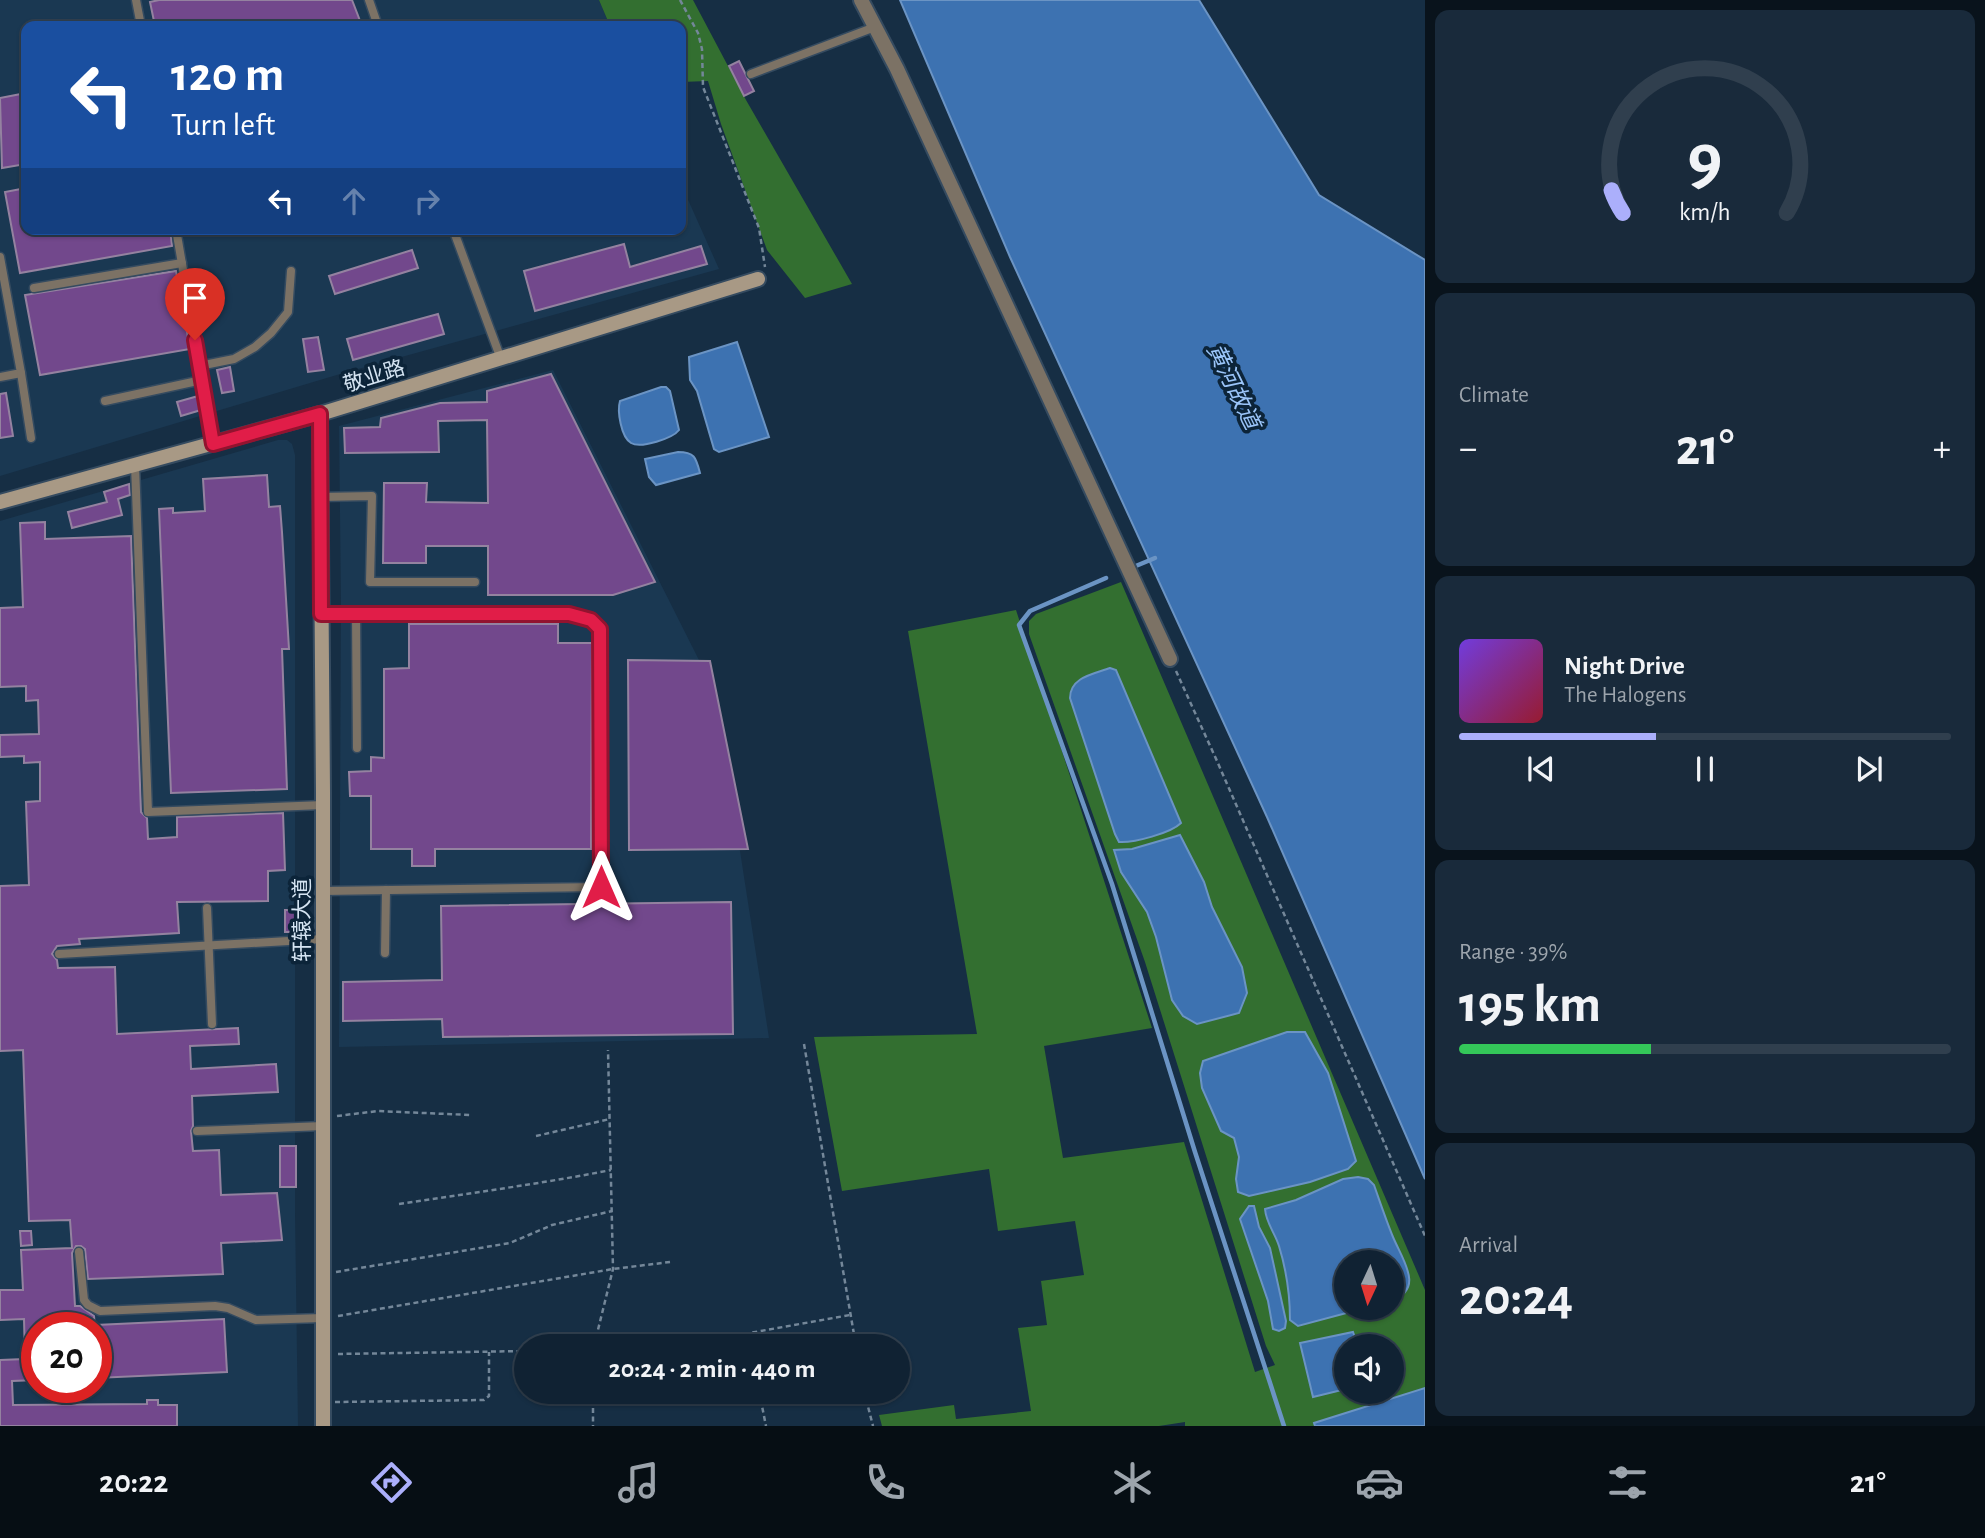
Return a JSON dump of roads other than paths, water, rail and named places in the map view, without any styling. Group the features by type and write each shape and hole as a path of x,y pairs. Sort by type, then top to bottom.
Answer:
{"street":[{"path":"861,0 897,69 1170,659"},
{"name":"敬业路","path":"0,502 320,414 758,279"},
{"name":"轩辕大道","path":"320,414 323,1426"}],"lane":[{"path":"136,0 140,21"},
{"path":"369,0 377,21"},
{"path":"751,74 875,27"},
{"path":"177,235 213,444"},
{"path":"455,235 501,359"},
{"path":"0,257 31,438"},
{"path":"34,288 182,262"},
{"path":"200,366 242,355 277,327 288,312 291,271"},
{"path":"0,377 21,373"},
{"path":"105,401 202,380"},
{"path":"135,465 148,812 323,805"},
{"path":"320,497 372,496 370,582 475,582"},
{"path":"321,614 569,614 591,620 600,629 601,887 323,891"},
{"path":"356,614 357,748"},
{"path":"385,953 386,890"},
{"path":"207,908 212,1024"},
{"path":"59,954 323,939"},
{"path":"197,1131 323,1122"},
{"path":"79,1252 84,1300 100,1311 215,1306 229,1308 256,1320 323,1318"}],"water":[{"name":"黄河故道","path":"900,0 1199,0 1319,195 1425,260 1425,1179 1267,817 1010,257"},
{"path":"737,342 769,437 719,452 714,449 697,391 690,380 689,357"},
{"path":"661,387 670,391 679,430 656,442 642,445 631,443 621,423 620,401"},
{"path":"678,452 694,457 700,473 656,485 649,477 645,459"},
{"path":"1110,668 1116,670 1181,823 1161,834 1126,842 1119,842 1115,834 1070,698 1078,681"},
{"path":"1180,835 1242,967 1247,993 1239,1013 1197,1024 1183,1016 1172,1000 1147,912 1121,872 1114,850 1132,849"},
{"path":"1287,1032 1305,1032 1328,1073 1356,1161 1348,1169 1310,1182 1249,1196 1238,1192 1236,1179 1239,1157 1234,1138 1221,1131 1202,1088 1200,1073 1203,1061"},
{"path":"1358,1177 1368,1179 1374,1185 1399,1250 1334,1250 1334,1316 1298,1326 1290,1320 1284,1264 1265,1209 1296,1200 1343,1179"},
{"path":"1249,1206 1254,1206 1259,1227 1270,1248 1286,1321 1285,1328 1279,1331 1273,1329 1268,1301 1240,1219"},
{"path":"1404,1261 1409,1282 1404,1292"},
{"path":"1334,1336 1334,1392 1313,1397 1300,1343"},
{"path":"1425,1388 1425,1426 1315,1426 1314,1423 1374,1404 1404,1404 1404,1395"}],"waterway":[{"path":"1131,568 1155,558"},
{"path":"1106,578 1030,611 1019,625 1112,884 1284,1426"}]}
